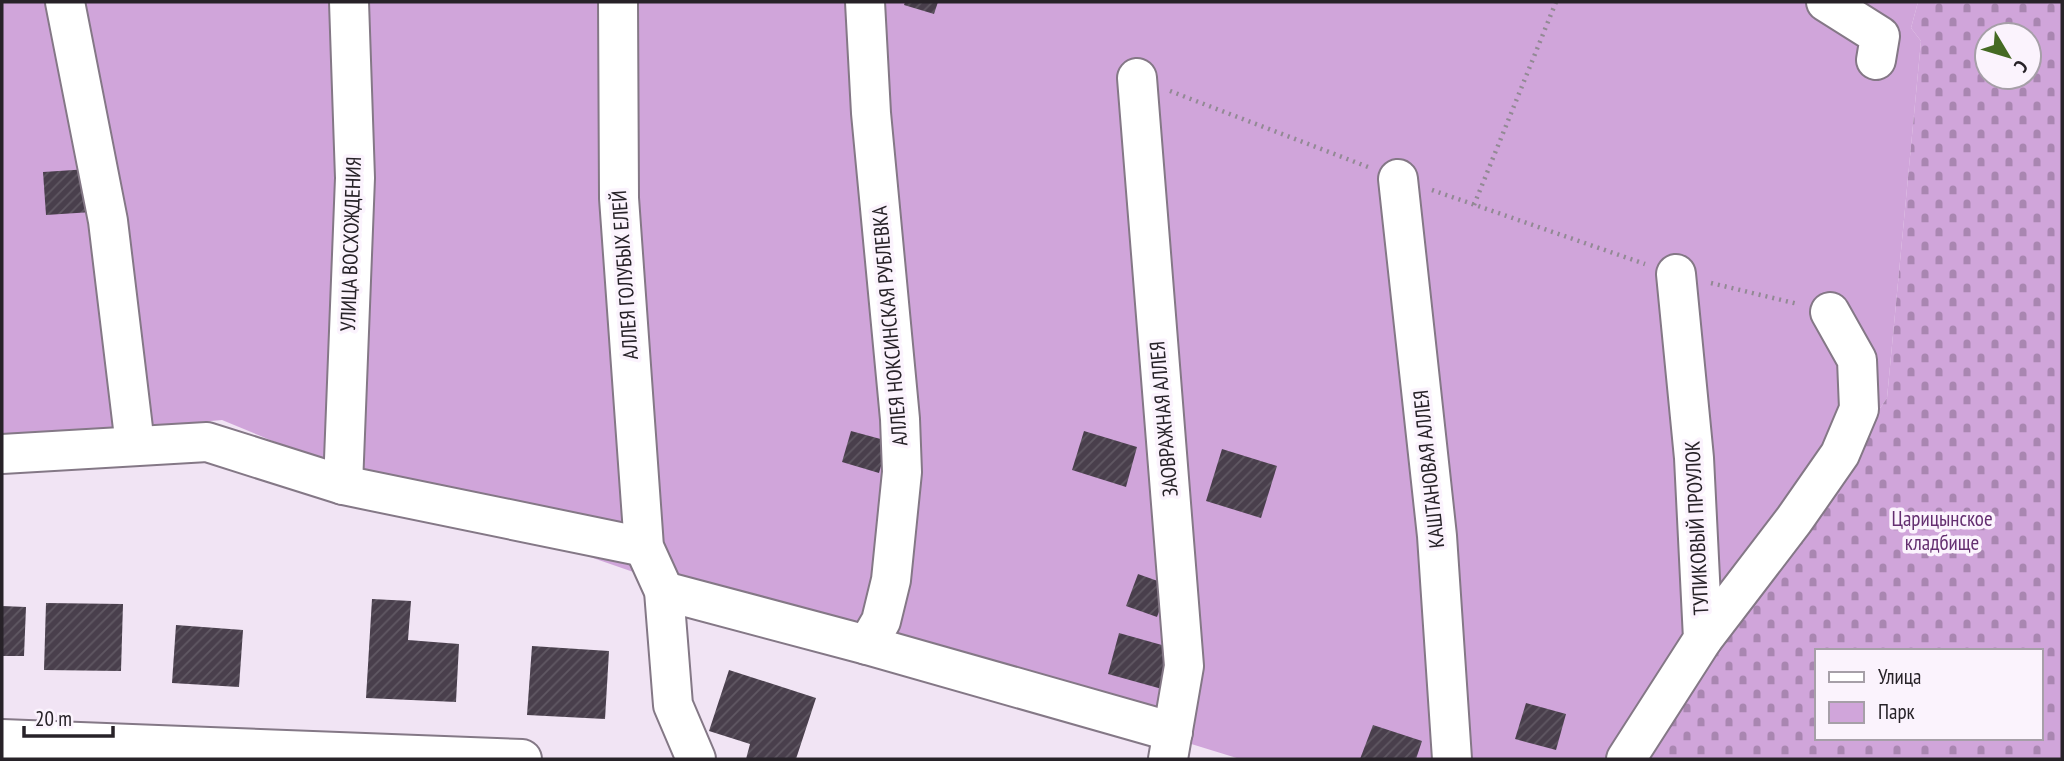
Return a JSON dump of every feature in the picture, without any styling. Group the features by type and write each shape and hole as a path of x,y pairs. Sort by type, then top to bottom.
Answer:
{"street":[{"path":"65,2 108,221 135,445"},
{"name":"УЛИЦА ВОСХОЖДЕНИЯ","path":"343,485 355,178 349,2"},
{"name":"АЛЛЕЯ ГОЛУБЫХ ЕЛЕЙ","path":"618,2 619,198 644,547"},
{"name":"АЛЛЕЯ НОКСИНСКАЯ РУБЛЕВКА","path":"865,2 871,113 900,419 902,471 891,580 881,621 867,645"},
{"path":"1826,2 1880,36 1876,60"},
{"name":"ЗАОВРАЖНАЯ АЛЛЕЯ","path":"1137,78 1184,666 1170,746"},
{"name":"КАШТАНОВАЯ АЛЛЕЯ","path":"1398,178 1437,536 1452,759"},
{"name":"ТУПИКОВЫЙ ПРОУЛОК","path":"1626,759 1703,639 1694,458 1676,274"},
{"path":"1703,639 1794,520 1840,454 1859,409 1857,360 1830,312"},
{"path":"2,454 207,442 343,485 644,547 664,591 673,705 696,759"},
{"path":"664,591 867,645 1170,746"},
{"path":"2,739 522,759"}],"path":[{"path":"1474,205 1556,2"},
{"path":"1676,274 1830,312"}],"green space":[{"path":"2,2 1918,2 1911,28 1921,41 1887,398 1640,759 1240,759 642,575 357,476 222,420 2,439"},
{"name":"Царицынское кладбище","path":"1918,2 2062,2 2062,759 1640,759 1887,398 1921,41 1911,28"}],"building":[{"path":"905,2 938,2 934,14 904,5"},
{"path":"89,169 92,212 46,215 43,172"},
{"path":"851,431 888,441 879,473 842,462"},
{"path":"1084,431 1137,447 1126,487 1072,470"},
{"path":"1222,449 1277,466 1261,518 1206,501"},
{"path":"1138,574 1169,585 1157,617 1126,606"},
{"path":"372,599 411,601 408,640 459,644 456,702 366,698"},
{"path":"46,603 123,604 121,671 44,670"},
{"path":"2,606 26,607 24,656 2,656"},
{"path":"176,625 243,630 239,687 172,683"},
{"path":"1119,633 1169,647 1162,689 1108,674"},
{"path":"532,646 609,651 605,719 527,715"},
{"path":"729,670 816,698 796,759 746,759 750,744 709,731"},
{"path":"1526,703 1566,714 1556,750 1515,739"},
{"path":"1373,725 1422,741 1416,759 1360,759"}]}
